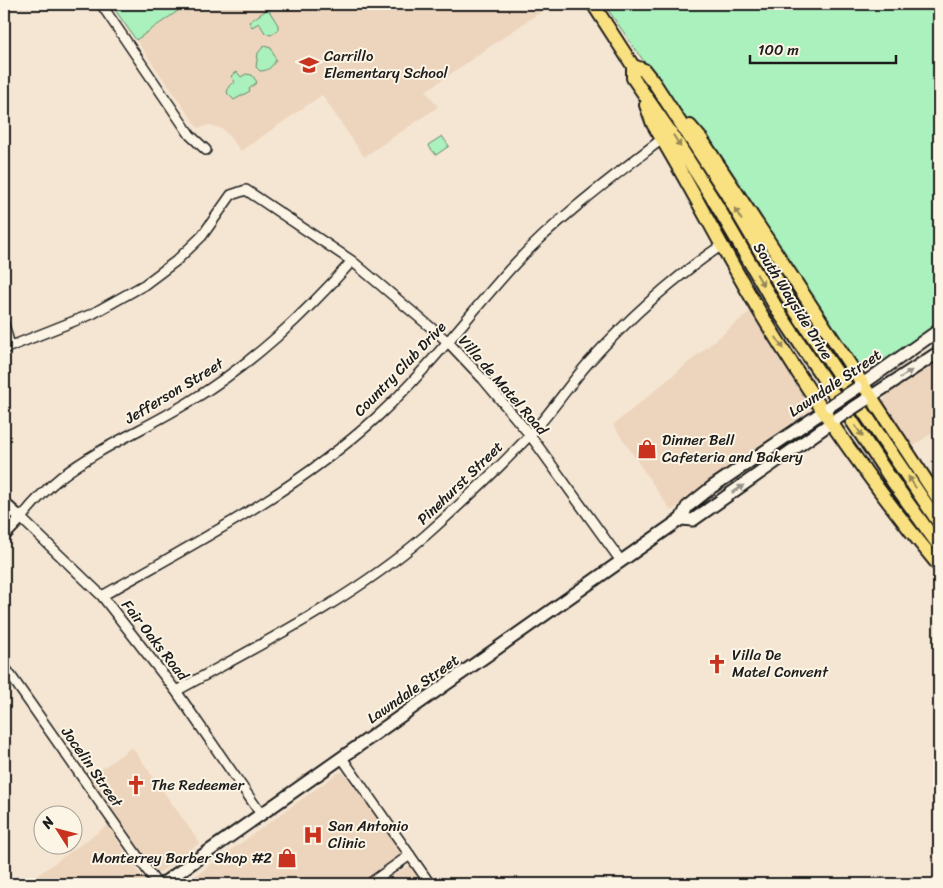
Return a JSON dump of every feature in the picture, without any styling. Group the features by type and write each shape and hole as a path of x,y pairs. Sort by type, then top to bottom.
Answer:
{"main road":[{"name":"South Wayside Drive","path":"593,4 633,66 633,78 672,133 780,314 893,482 939,546"},
{"name":"South Wayside Drive","path":"633,66 644,70 655,84 726,193 796,312 939,523"},
{"path":"655,84 702,140 860,386 939,500"},
{"path":"639,87 653,124 766,323 939,566"},
{"name":"Lawndale Street","path":"162,884 681,519 687,507 712,487 939,330"},
{"name":"Lawndale Street","path":"681,519 693,520 835,420 939,352"},
{"path":"712,487 720,501"}],"street":[{"path":"101,4 190,135 206,150"},
{"name":"Country Club Drive","path":"102,596 225,525 302,477 376,417 447,341 511,268 558,221 598,187 662,139"},
{"name":"Villa de Matel Road","path":"7,348 92,314 144,285 176,261 202,236 226,200 237,192 246,190 262,198 352,261 447,341 483,379 530,435 621,561"},
{"name":"Pinehurst Street","path":"176,691 317,611 383,568 425,536 530,435 589,363 626,323 670,283 722,245"},
{"name":"Jefferson Street","path":"4,536 40,496 61,477 100,452 189,402 263,350 315,302 352,261"},
{"path":"4,324 7,348"},
{"name":"Fair Oaks Road","path":"4,503 102,596 176,691 261,814"},
{"name":"Jocelin Street","path":"4,666 157,884"},
{"path":"342,758 430,884"},
{"path":"370,884 410,855"}],"shaded area":[{"name":"Carrillo Elementary School","path":"188,4 552,4 426,91 438,107 364,157 322,95 241,151 223,129 210,125 198,128 136,40"},
{"path":"753,309 812,404 810,409 671,511 613,425"},
{"path":"938,358 939,428 911,448 883,404 883,401 889,392"},
{"path":"132,747 200,843 159,873 153,873 87,779"},
{"path":"343,772 400,850 400,856 395,862 364,884 184,884 338,773"},
{"path":"108,825 145,882 141,884 25,884 64,856 82,856 82,843"},
{"path":"408,866 415,870 424,884 380,884"}],"green space":[{"path":"111,4 188,4 136,40"},
{"path":"604,4 939,4 939,324 875,367 863,368 853,362"},
{"path":"268,9 278,25 278,30 271,35 265,33 259,23 252,27 249,22"},
{"path":"264,46 271,48 276,60 270,68 260,71 256,67 258,53"},
{"path":"237,72 241,77 246,74 252,75 257,82 249,89 250,91 234,100 227,93 229,86 235,82 231,76"},
{"path":"442,136 449,146 436,155 428,145"}],"place":[{"name":"Carrillo Elementary School","path":"309,65"},
{"name":"Dinner Bell Cafeteria and Bakery","path":"647,449"},
{"name":"Villa De Matel Convent","path":"717,664"},
{"name":"The Redeemer","path":"136,785"},
{"name":"San Antonio Clinic","path":"313,835"},
{"name":"Monterrey Barber Shop #2","path":"287,858"}]}
